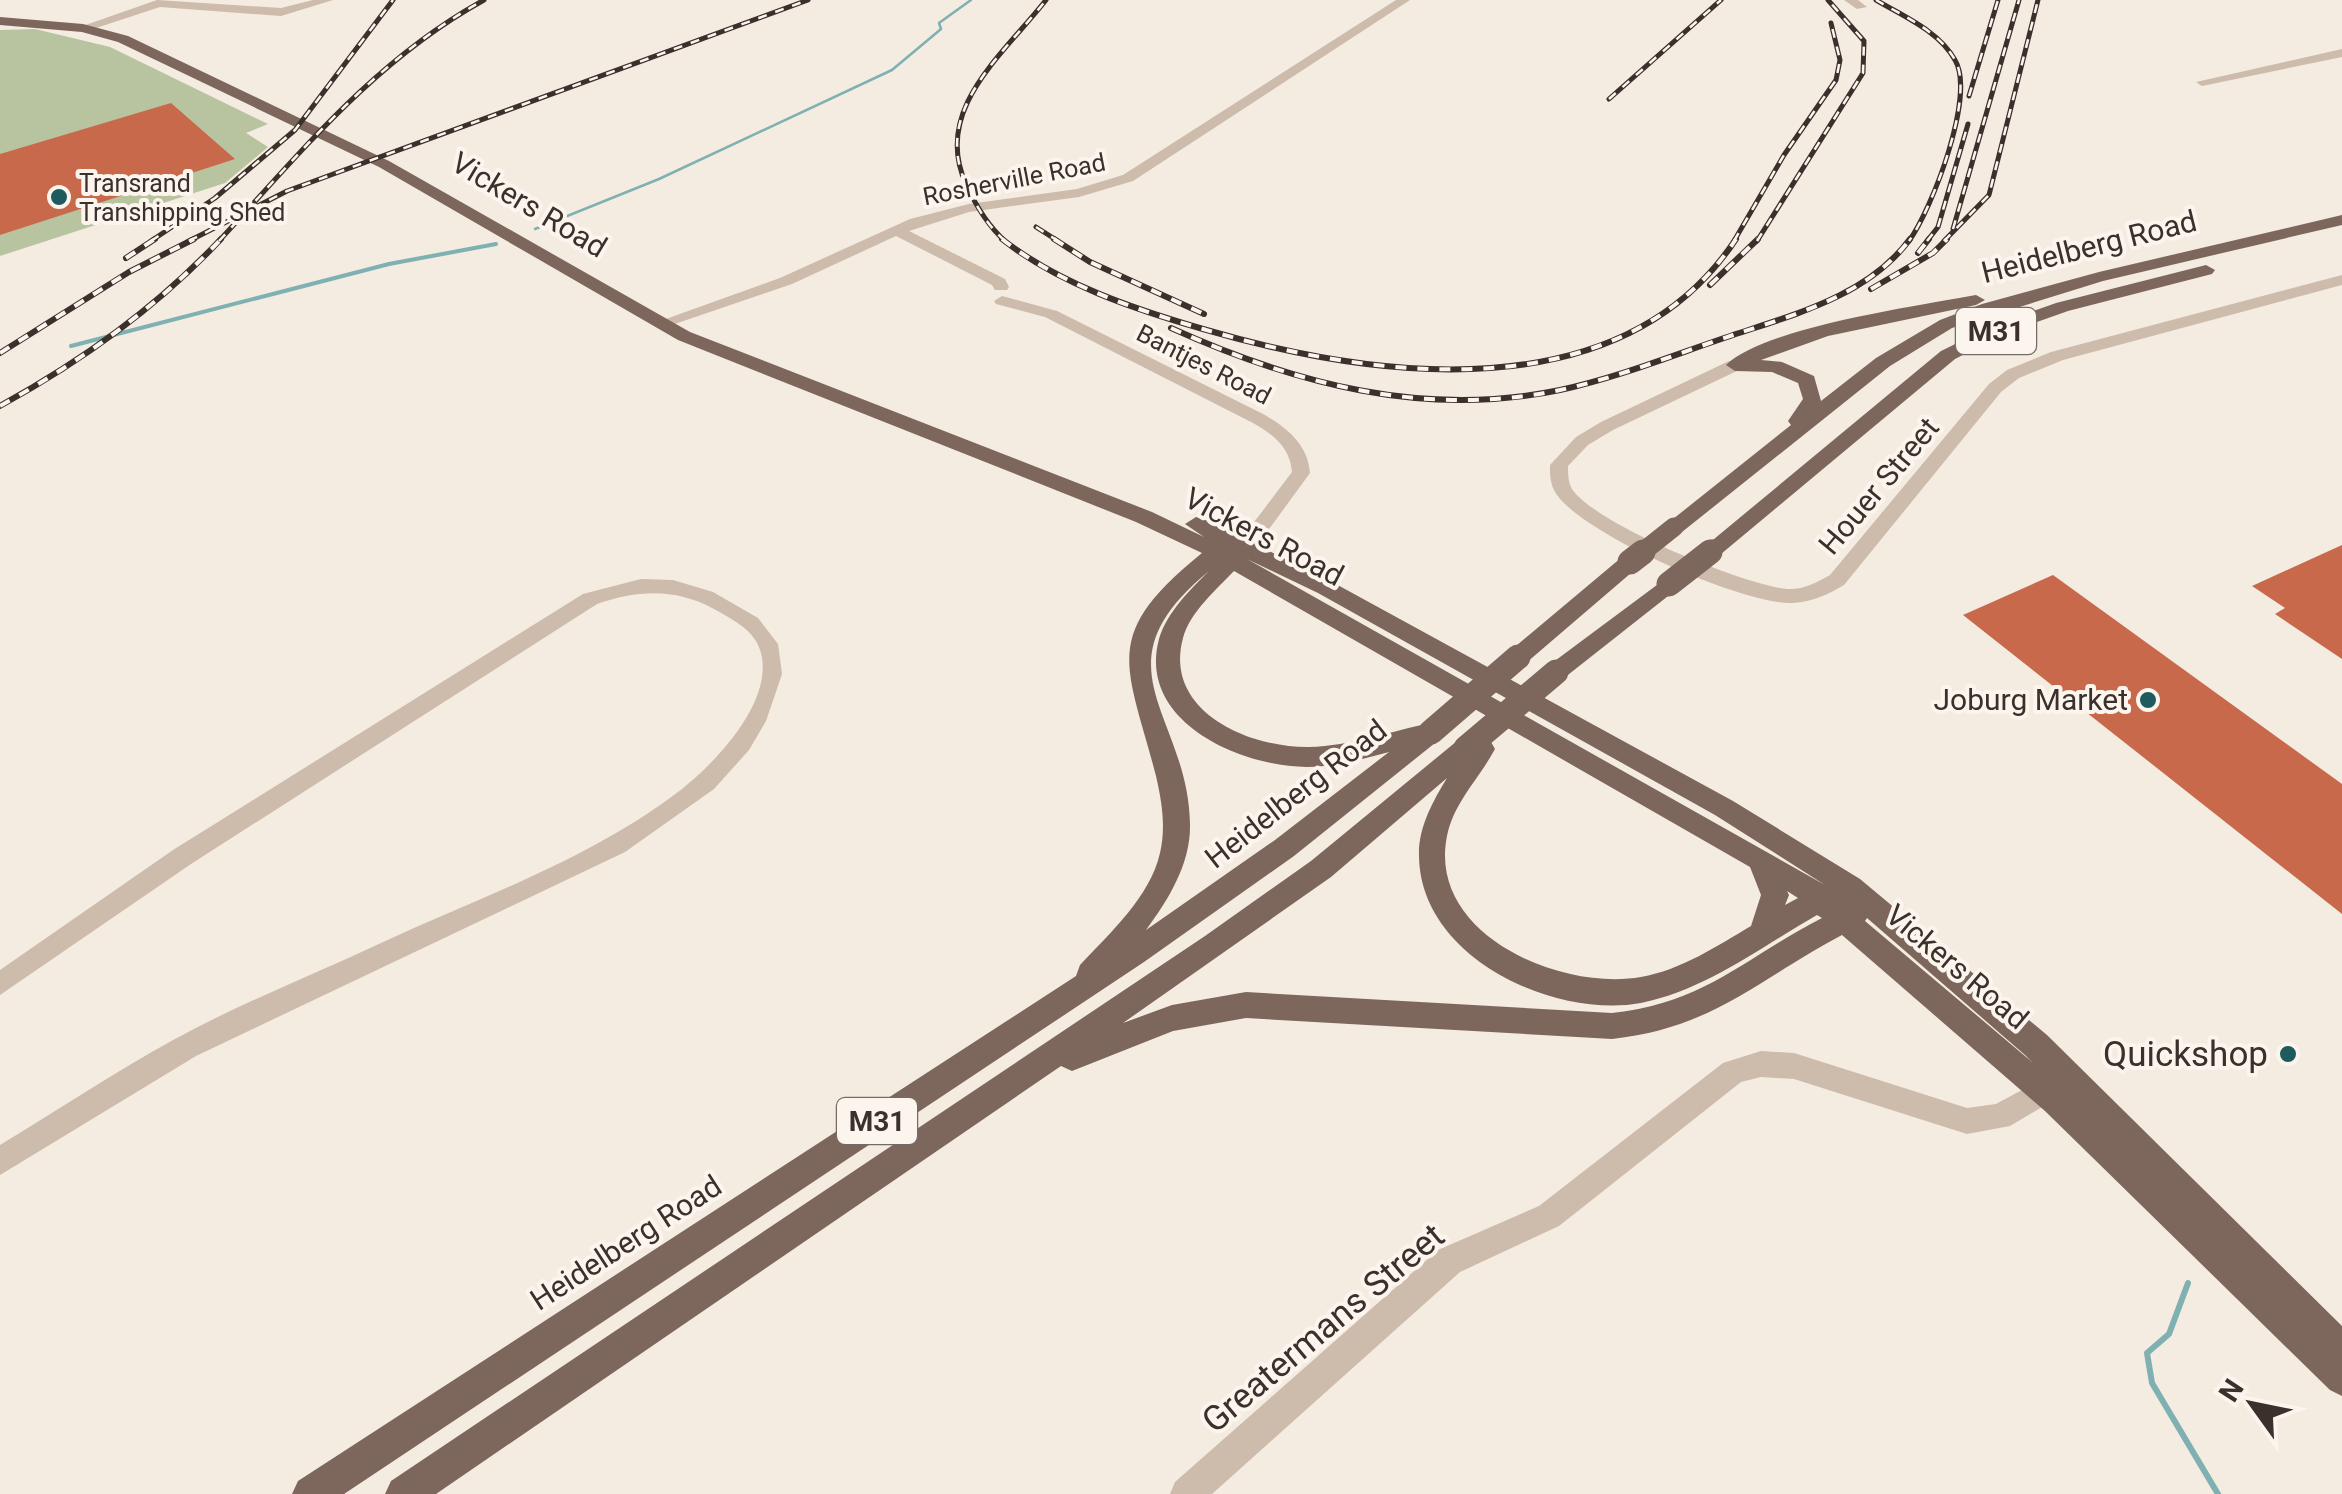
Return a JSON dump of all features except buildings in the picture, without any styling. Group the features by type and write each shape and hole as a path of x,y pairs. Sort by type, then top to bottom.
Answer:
{"main road":[{"name":"Vickers Road","path":"0,18 87,26 140,47 430,185 730,356 1168,528 1237,545 1274,584 1761,860 1832,910 2044,1091 2342,1378"},
{"name":"Heidelberg Road","path":"310,1494 1272,862 1630,562 1883,362 1946,324 1988,308 2099,277 2342,220"},
{"name":"Heidelberg Road","path":"1474,748 1556,672 1713,549 1892,400 1967,345 2062,308 2342,238"},
{"path":"1735,365 1760,352 1824,332 2045,283 2099,277"},
{"name":"Vickers Road","path":"665,320 1237,545 1766,832 1861,897 2036,1045 2342,1350"},
{"path":"1735,365 1787,369 1811,385 1814,393 1808,408 1772,452"},
{"path":"1168,528 1185,552 1185,569 1176,588"},
{"path":"1237,545 1174,630 1168,656 1173,687 1206,727 1263,752 1312,757 1431,732"},
{"path":"1067,1000 1146,910 1174,853 1178,805 1139,670 1138,653 1150,617 1176,588 1237,545"},
{"path":"1210,586 1246,581 1274,584"},
{"path":"1474,748 1441,811 1432,853 1435,877 1458,920 1509,967 1536,981 1589,993 1640,990 1698,968 1764,929 1832,910 1861,897"},
{"name":"M31","path":"404,1494 1021,1079 1321,869 1474,748"},
{"path":"1761,860 1776,895 1764,929"},
{"path":"1021,1079 1172,1018 1246,1004 1612,1026 1660,1022 1721,996 1832,910"}],"street":[{"path":"87,26 158,3 281,12 327,0"},
{"name":"Rosherville Road","path":"665,320 786,281 894,229 969,208 1080,193 1128,178 1404,0"},
{"path":"2202,82 2342,53"},
{"name":"Bantjes Road","path":"894,229 991,278 1006,293 1260,418 1289,440 1301,462 1301,473 1284,501 1237,545"},
{"name":"Houer Street","path":"1735,365 1582,441 1560,465 1563,491 1591,515 1708,574 1757,590 1803,596 1836,580 1995,388 2013,374 2058,356 2342,280"},
{"path":"0,984 182,857 590,599 650,584 688,588 749,622 768,646 773,660 768,688 746,742 707,782 667,813 617,845 186,1048 0,1161"},
{"name":"Greatermans Street","path":"1186,1494 1433,1274 1472,1249 1549,1216 1733,1072 1761,1064 1794,1066 1967,1120 2000,1116 2044,1091"}],"green space":[{"path":"35,29 110,47 268,124 246,133 268,147 225,183 0,256 0,30"}],"waterway":[{"path":"535,229 659,179 892,70 941,29 939,23 971,0"},
{"path":"71,346 389,264 496,244"},
{"path":"2188,1283 2169,1334 2147,1353 2152,1383 2218,1494"}],"railway":[{"path":"151,241 215,198 295,130 393,0"},
{"path":"246,212 374,79 408,50 484,0"},
{"path":"246,212 287,191 808,0"},
{"path":"1005,241 982,215 966,184 958,157 958,132 977,85 1046,0"},
{"path":"1609,99 1721,0"},
{"path":"1757,241 1863,73 1864,41 1828,0"},
{"path":"1876,0 1940,41 1955,60 1960,77 1960,99 1948,152 1929,204 1909,241"},
{"path":"1969,96 1998,0"},
{"path":"1953,229 2019,0"},
{"path":"1944,241 1989,195 2038,0"},
{"path":"1734,241 1784,155 1836,80 1840,60 1831,23"},
{"path":"1927,241 1938,227 1968,124"},
{"path":"189,241 246,212"},
{"path":"219,241 246,212"},
{"path":"1036,227 1058,241"},
{"path":"126,258 155,239"},
{"path":"0,353 129,272 194,239"},
{"path":"1002,239 1072,282 1177,321 1270,347 1416,368 1490,368 1562,357 1628,333 1687,295 1736,239"},
{"path":"1054,239 1090,262 1204,314"},
{"path":"1710,285 1758,239"},
{"path":"1171,328 1265,365 1361,390 1459,400 1509,398 1604,379 1806,310 1874,275 1910,239"},
{"path":"1918,253 1929,239"},
{"path":"1871,289 1933,253 1947,239"},
{"path":"0,406 117,331 171,288 219,241"}],"place":[{"name":"Transrand Transhipping Shed","path":"59,197"},
{"name":"Joburg Market","path":"2148,700"},
{"name":"Quickshop","path":"2288,1054"}]}
